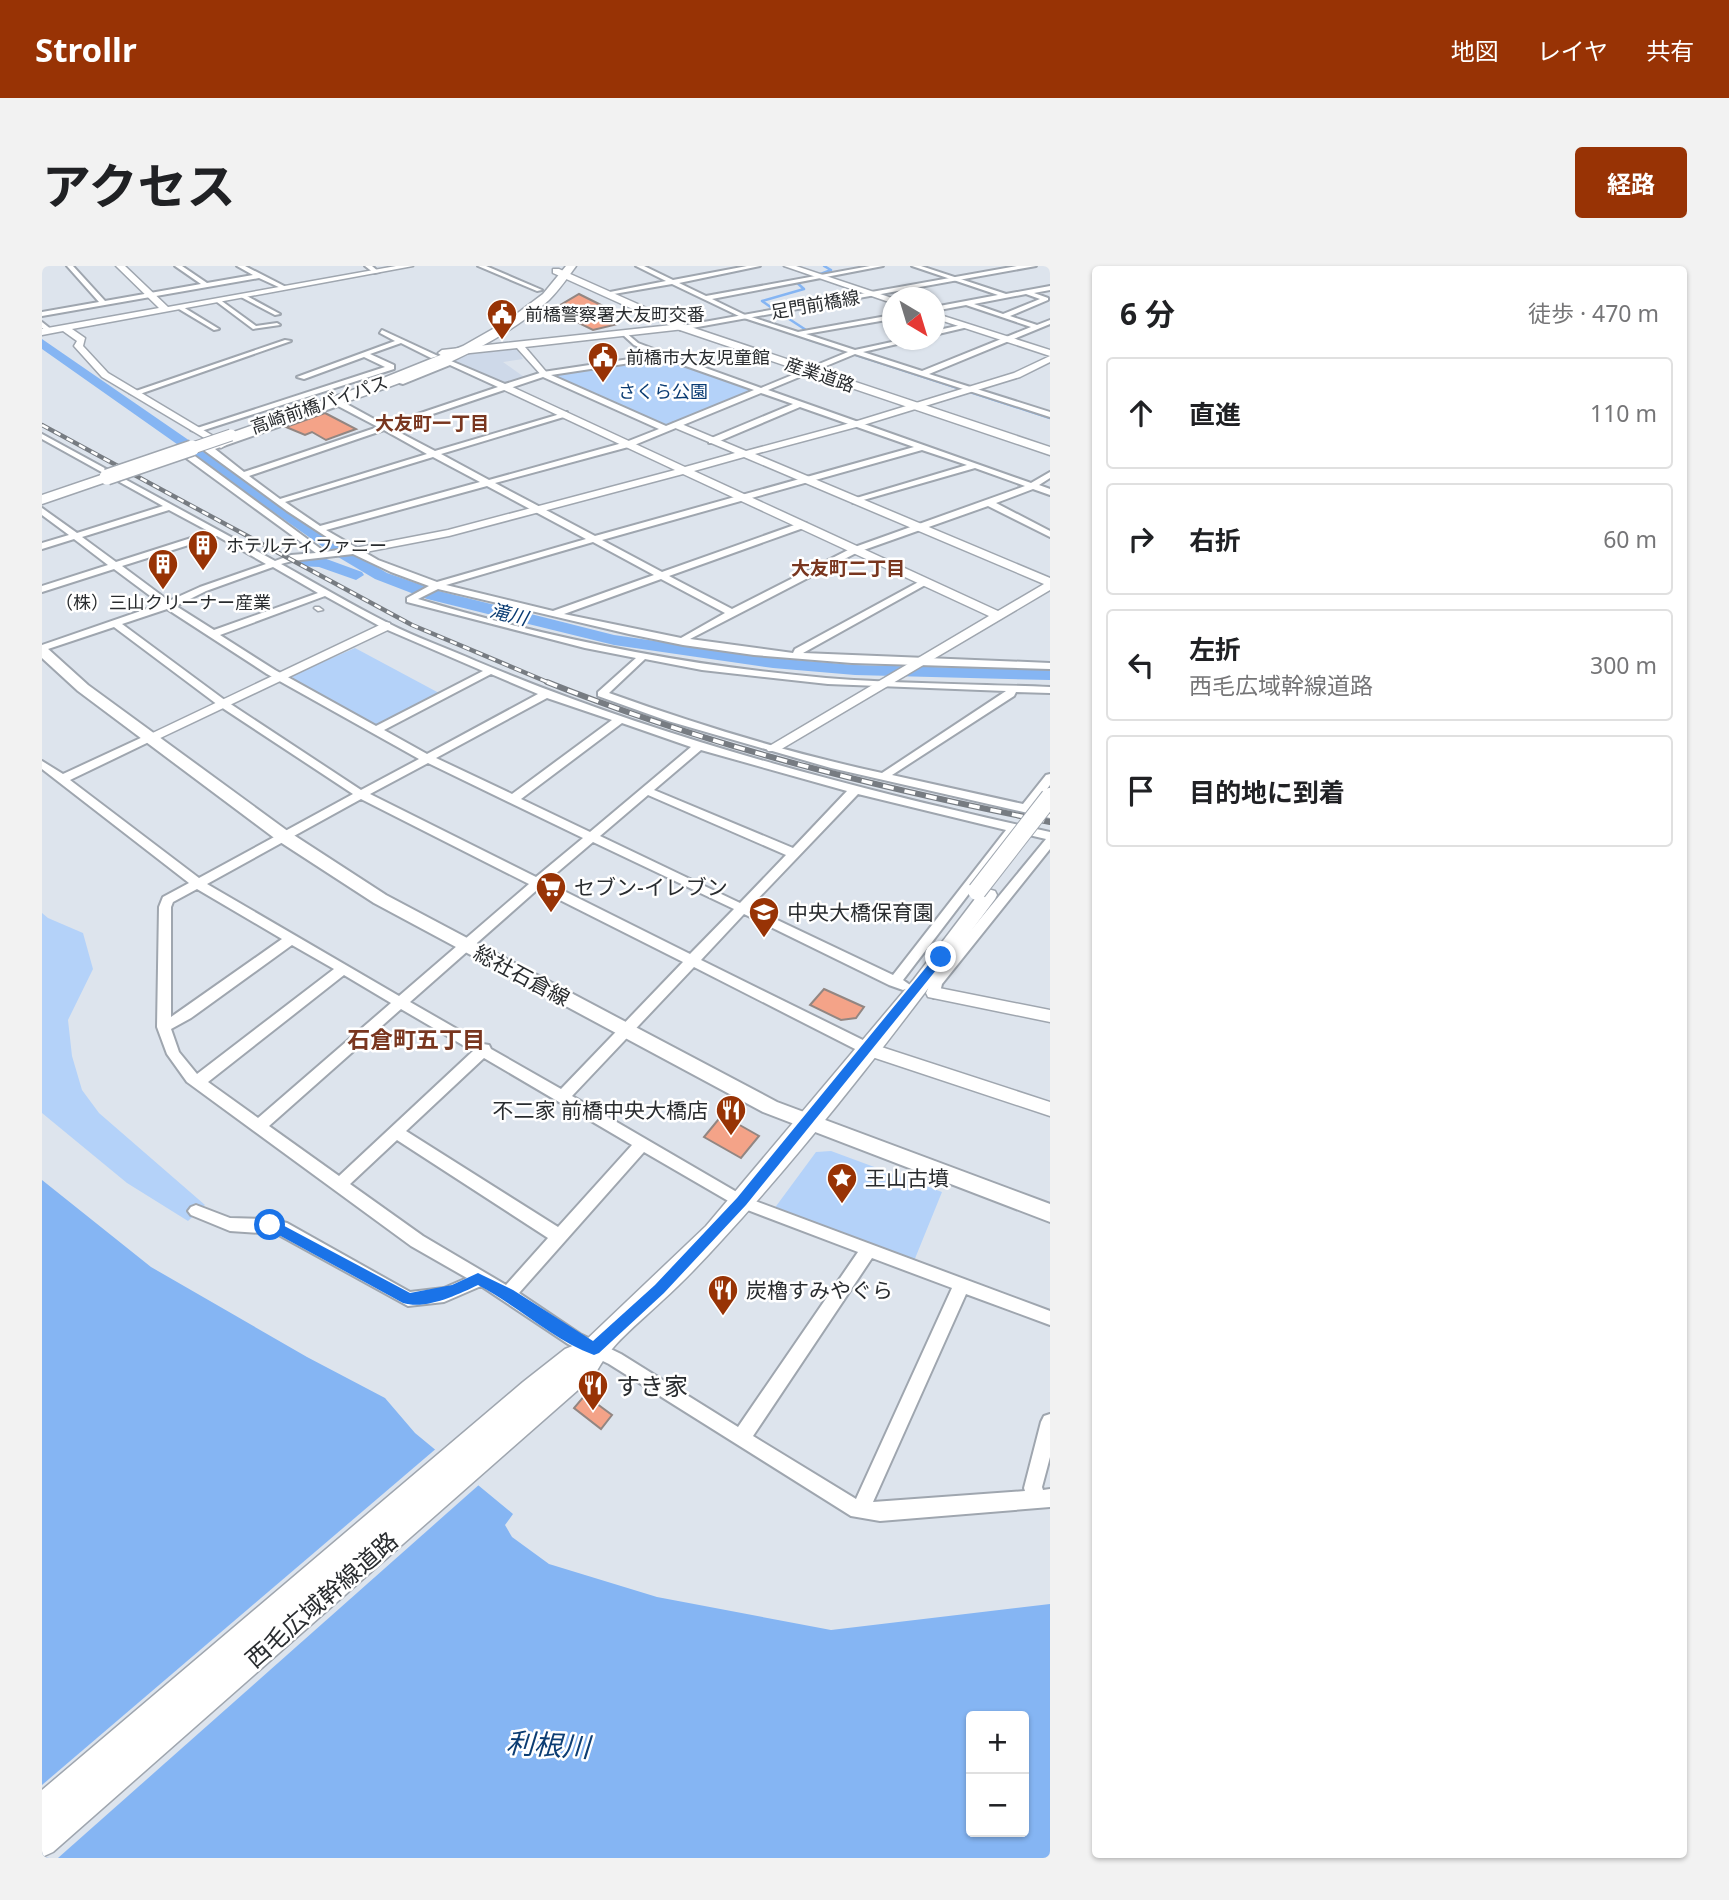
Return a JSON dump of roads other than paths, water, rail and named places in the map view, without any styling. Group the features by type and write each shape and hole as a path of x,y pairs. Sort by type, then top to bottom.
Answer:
{"highway":[{"name":"高崎前橋バイパス","path":"443,358 501,321 563,269"},
{"name":"高崎前橋バイパス","path":"42,494 226,437 460,352 523,315 541,301 563,269"},
{"name":"高崎前橋バイパス","path":"42,500 105,475"}],"main road":[{"name":"足門前橋線","path":"681,327 1032,266"},
{"name":"産業道路","path":"563,269 681,327 1050,452"},
{"name":"総社石倉線","path":"42,649 83,688 149,737 283,836 380,899 746,1095 808,1123 1050,1213"},
{"name":"西毛広域幹線道路","path":"42,1811 539,1396 586,1367 593,1350 660,1289 742,1202 808,1123 866,1048 900,990 921,984 1050,797"},
{"name":"西毛広域幹線道路","path":"983,893 1050,815"},
{"name":"西毛広域幹線道路","path":"42,1841 539,1396"}],"street":[{"path":"71,267 82,266"},
{"path":"120,266 166,310"},
{"path":"178,266 206,285"},
{"path":"240,266 285,288"},
{"path":"368,266 376,272"},
{"path":"42,324 46,331 65,328 409,266"},
{"path":"481,266 539,290"},
{"path":"643,266 743,316 1050,415"},
{"path":"610,294 757,266"},
{"path":"788,266 882,298"},
{"path":"706,298 880,266"},
{"path":"915,266 1005,296"},
{"path":"71,267 103,303"},
{"path":"42,314 259,276"},
{"path":"945,307 1050,288"},
{"path":"1003,316 1046,299 1027,292"},
{"path":"243,296 277,314"},
{"path":"219,301 255,328 277,325"},
{"path":"966,303 1037,327"},
{"path":"181,307 216,329"},
{"path":"799,334 882,319"},
{"path":"945,319 1050,353"},
{"path":"922,374 1050,322"},
{"path":"945,331 966,326"},
{"path":"460,352 681,327"},
{"path":"65,328 82,340 78,346 98,370 195,430 226,437"},
{"path":"382,332 999,616"},
{"path":"625,334 636,344 664,356 1050,492"},
{"path":"134,393 286,341"},
{"path":"301,377 400,341"},
{"path":"520,345 543,374 671,427 743,453 1050,584"},
{"path":"320,529 629,444 854,352 882,346"},
{"path":"195,430 391,367 365,354"},
{"path":"244,475 543,374 664,356"},
{"path":"327,556 189,456 207,450 226,437 340,404 443,358"},
{"path":"42,649 297,556 327,556 438,536 857,424 1017,375 1050,359"},
{"path":"340,404 732,613"},
{"path":"712,441 800,404"},
{"path":"281,501 565,414"},
{"path":"42,436 386,626 546,694 699,746 855,790 1050,838 948,965 935,983 934,993 1050,1016"},
{"path":"923,447 435,585 411,598 414,602 454,613 642,657 774,677 1050,690"},
{"path":"207,450 353,552 435,585 683,642 797,656 920,663 1050,666"},
{"path":"856,501 974,466"},
{"path":"683,642 686,637 855,550 989,503 1032,486 1050,474"},
{"path":"989,503 1050,534"},
{"path":"42,547 170,507"},
{"path":"42,511 168,605 279,676 426,758 741,908 900,990 1014,827"},
{"path":"554,614 803,525"},
{"path":"42,589 217,533"},
{"path":"797,656 799,651 924,582"},
{"path":"773,748 1050,584"},
{"path":"213,634 326,593"},
{"path":"115,623 222,703 359,794 866,1048 1050,1109"},
{"path":"62,779 386,626"},
{"path":"642,657 602,694 673,719 773,748 885,778 1050,815"},
{"path":"376,730 490,671"},
{"path":"885,778 1010,694 1012,688"},
{"path":"546,694 170,898 164,907 164,1027 181,1066 416,1241 508,1294 574,1339 844,1503 860,1510 880,1512 1044,1498"},
{"path":"513,799 619,720"},
{"path":"259,1126 590,836 699,746"},
{"path":"42,764 197,883 742,1202 1050,1318"},
{"path":"1025,809 1050,777"},
{"path":"562,1097 855,790"},
{"path":"647,791 793,853"},
{"path":"164,1027 186,1015 292,938"},
{"path":"199,1082 344,968"},
{"path":"339,1185 484,1049"},
{"path":"396,1132 560,1237"},
{"path":"508,1294 642,1144"},
{"path":"196,1212 237,1226 270,1225 281,1228 408,1298 417,1299 445,1293 478,1279"},
{"path":"741,1438 869,1249"},
{"path":"860,1510 962,1285"},
{"path":"1044,1498 1033,1488 1050,1422"}],"water":[{"name":"利根川","path":"42,1180 151,1267 307,1357 385,1398 415,1433 513,1514 505,1525 512,1537 549,1564 657,1597 831,1630 1050,1604 1050,1858 42,1858"}],"waterway":[{"path":"818,275 831,270 824,266"},
{"path":"772,308 762,301 804,289 795,281 799,280"},
{"path":"780,313 806,330 807,339 1050,418"},
{"name":"滝川","path":"42,343 339,551 381,576 433,595 614,640 773,663 855,670 1050,675"},
{"path":"306,563 321,562 356,575"}],"railway":[{"path":"42,425 412,625 549,683"},
{"path":"549,683 670,727 796,764 922,795 1050,822"}],"place":[{"name":"前橋警察署大友町交番","path":"502,341"},
{"name":"前橋市大友児童館","path":"603,384"},
{"name":"ホテルティファニー","path":"203,572"},
{"name":"（株）三山クリーナー産業","path":"163,591"},
{"name":"セブン-イレブン","path":"551,914"},
{"name":"中央大橋保育園","path":"764,939"},
{"name":"不二家 前橋中央大橋店","path":"731,1137"},
{"name":"王山古墳","path":"842,1205"},
{"name":"炭櫓すみやぐら","path":"723,1317"},
{"name":"すき家","path":"593,1412"}],"district":[{"name":"大友町一丁目","path":"432,423"},
{"name":"大友町二丁目","path":"848,568"},
{"name":"石倉町五丁目","path":"416,1039"}],"park label":[{"name":"さくら公園","path":"663,391"}]}
